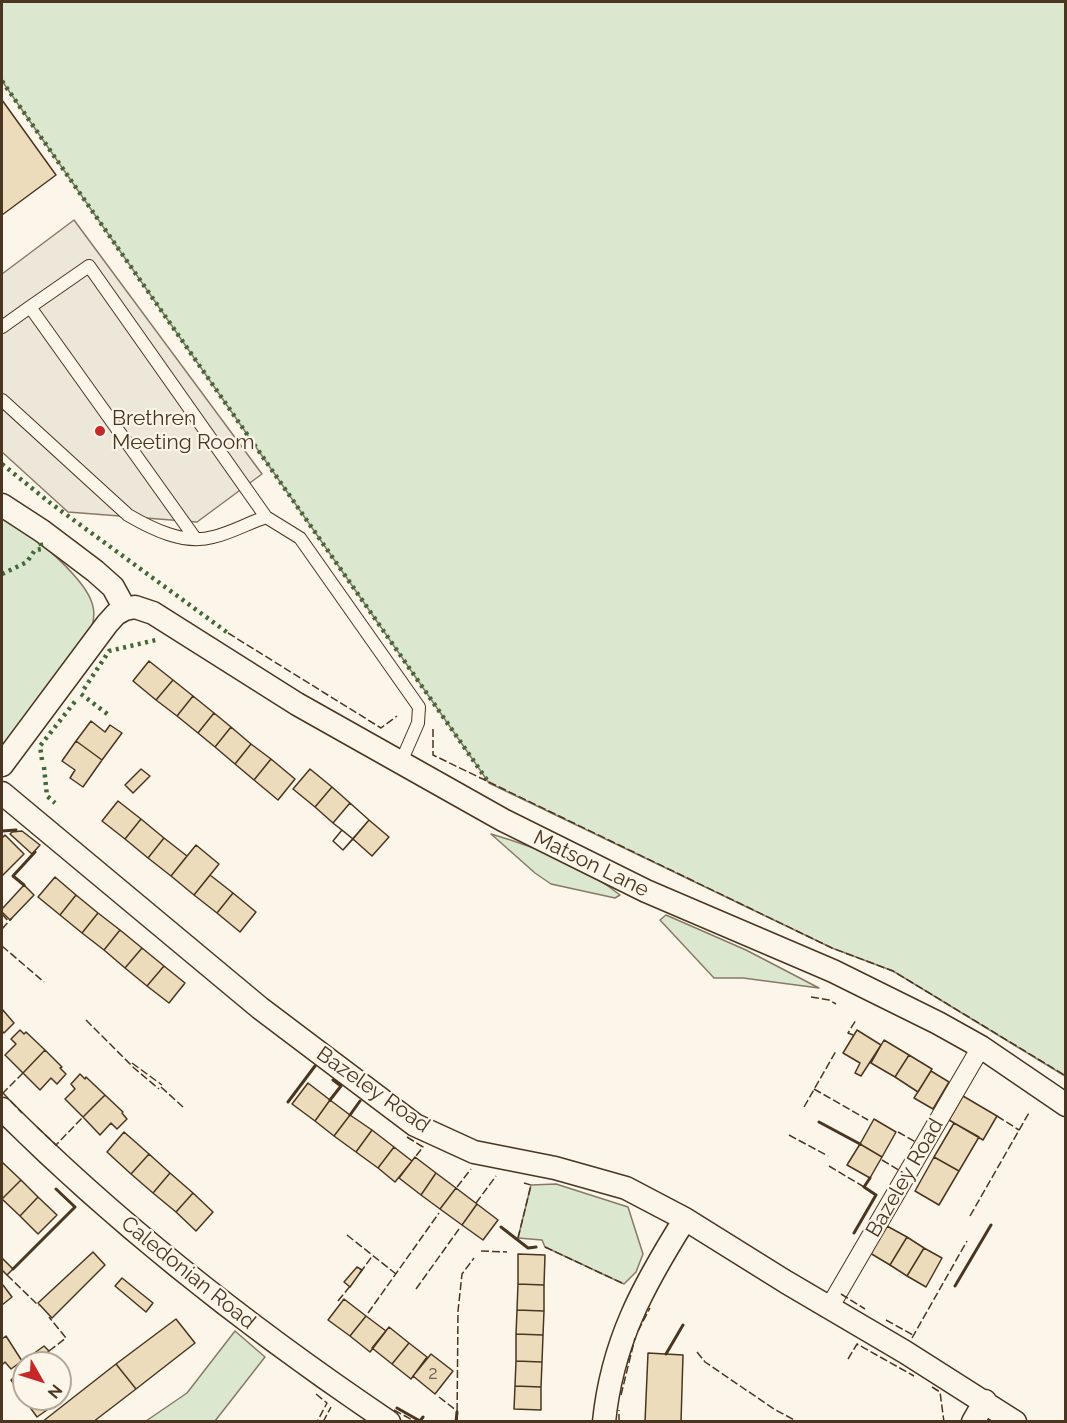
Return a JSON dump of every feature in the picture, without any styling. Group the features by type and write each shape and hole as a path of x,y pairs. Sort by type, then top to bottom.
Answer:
{"street":[{"path":"2,505 42,531 113,587 125,609 116,614 107,624 2,765"},
{"name":"Matson Lane","path":"125,609 140,607 159,616 297,704 503,820 635,886 833,971 938,1023 981,1047 1065,1105"},
{"name":"Bazeley Road","path":"2,793 260,1008 415,1125 474,1152 555,1168 626,1188 684,1219 985,1401 1015,1422"},
{"name":"Bazeley Road","path":"829,1308 981,1047"},
{"name":"Caledonian Road","path":"2,1109 62,1168 241,1317 279,1347 389,1422"},
{"path":"604,1422 609,1388 625,1329 652,1272 684,1219"},
{"path":"973,1422 985,1401"}],"lane":[{"path":"2,327 89,266 266,517 300,538 419,707 418,723 401,762"},
{"path":"30,307 195,538"},
{"path":"2,400 128,515 151,528 179,537 212,538 266,517"}],"green space":[{"path":"2,2 1065,2 1065,1076 893,971 832,948 489,783 2,81"},
{"path":"2,511 39,541 78,579 92,603 94,615 92,626 2,749"},
{"path":"491,834 525,845 575,866 620,895 615,898 551,884"},
{"path":"666,915 746,950 819,988 743,978 714,978 660,920"},
{"path":"556,1184 628,1207 643,1254 636,1272 624,1284 545,1247 542,1240 518,1238 531,1185"},
{"path":"235,1331 265,1357 215,1421 146,1421 187,1393"}],"shaded area":[{"path":"74,220 262,474 197,522 68,512 2,452 2,274"}],"building":[{"path":"2,100 56,175 2,215"},
{"path":"149,661 173,680 156,700 133,681"},
{"path":"173,680 193,696 177,716 156,700"},
{"path":"193,696 214,713 198,733 177,716"},
{"path":"214,713 231,727 215,747 198,733"},
{"path":"91,721 105,732 110,725 122,733 102,760 76,741"},
{"path":"231,727 251,744 235,764 215,747"},
{"path":"76,741 102,760 83,787 70,778 75,770 62,761"},
{"path":"251,744 271,759 254,780 235,764"},
{"path":"271,759 295,779 278,800 254,780"},
{"path":"141,769 150,776 133,793 125,785"},
{"path":"310,769 332,787 315,807 293,789"},
{"path":"332,787 350,803 333,823 315,807"},
{"path":"118,801 141,819 125,839 102,821"},
{"path":"350,803 369,820 343,850 333,841 342,830 333,823"},
{"path":"350,803 369,820 353,839 333,823"},
{"path":"141,819 164,838 148,858 125,839"},
{"path":"369,820 389,837 372,856 353,839"},
{"path":"342,830 353,839 343,850 333,841"},
{"path":"22,831 40,845 32,854 10,834"},
{"path":"5,835 24,854 2,876 2,838"},
{"path":"164,838 187,856 171,876 148,858"},
{"path":"196,845 219,864 194,895 171,876"},
{"path":"210,875 233,893 217,913 194,895"},
{"path":"55,877 76,895 60,915 38,897"},
{"path":"24,885 34,895 10,920 2,909"},
{"path":"233,893 256,912 240,932 217,913"},
{"path":"76,895 98,913 82,933 60,915"},
{"path":"98,913 120,930 104,950 82,933"},
{"path":"120,930 142,948 125,968 104,950"},
{"path":"142,948 164,966 147,986 125,968"},
{"path":"164,966 185,983 169,1003 147,986"},
{"path":"2,1009 14,1023 4,1033 2,1031"},
{"path":"20,1030 24,1034 26,1032 45,1050 23,1073 5,1055 16,1044 11,1039"},
{"path":"857,1030 881,1045 861,1076 855,1073 860,1063 843,1053"},
{"path":"884,1040 909,1055 895,1077 871,1063"},
{"path":"45,1050 66,1074 57,1084 51,1078 40,1090 23,1073"},
{"path":"909,1055 932,1069 918,1092 895,1077"},
{"path":"931,1071 949,1082 933,1109 914,1098"},
{"path":"80,1074 105,1095 83,1117 65,1099 75,1089 71,1084"},
{"path":"308,1083 330,1100 315,1121 292,1104"},
{"path":"105,1095 127,1119 117,1129 111,1123 100,1135 83,1117"},
{"path":"963,1096 997,1116 983,1140 949,1120"},
{"path":"330,1100 350,1115 334,1136 315,1121"},
{"path":"350,1115 372,1130 356,1152 334,1136"},
{"path":"874,1119 896,1132 882,1157 860,1144"},
{"path":"954,1123 979,1137 959,1171 934,1157"},
{"path":"372,1130 394,1147 378,1168 356,1152"},
{"path":"124,1132 149,1154 131,1174 107,1152"},
{"path":"860,1144 882,1157 870,1178 847,1165"},
{"path":"394,1147 412,1161 395,1182 378,1168"},
{"path":"149,1154 170,1173 153,1193 131,1174"},
{"path":"415,1157 436,1173 421,1195 399,1178"},
{"path":"934,1157 959,1171 939,1205 915,1191"},
{"path":"2,1162 21,1180 2,1199"},
{"path":"170,1173 193,1193 176,1212 153,1193"},
{"path":"436,1173 456,1188 440,1209 421,1195"},
{"path":"21,1180 38,1197 20,1216 2,1199"},
{"path":"456,1188 477,1204 462,1225 440,1209"},
{"path":"193,1193 213,1212 196,1231 176,1212"},
{"path":"38,1197 57,1215 38,1234 20,1216"},
{"path":"477,1204 498,1220 483,1240 462,1225"},
{"path":"887,1226 907,1237 890,1265 870,1253"},
{"path":"907,1237 924,1248 907,1276 890,1265"},
{"path":"924,1248 942,1258 926,1287 907,1276"},
{"path":"93,1252 105,1265 52,1318 38,1303"},
{"path":"518,1254 545,1255 544,1285 518,1284"},
{"path":"2,1258 13,1269 7,1275 2,1270"},
{"path":"357,1267 362,1270 350,1287 344,1282"},
{"path":"122,1278 153,1303 146,1312 115,1286"},
{"path":"518,1284 544,1285 544,1311 517,1310"},
{"path":"2,1286 12,1297 2,1305"},
{"path":"344,1299 366,1316 350,1336 328,1320"},
{"path":"517,1310 544,1311 543,1335 516,1334"},
{"path":"366,1316 386,1331 370,1352 350,1336"},
{"path":"176,1319 195,1343 136,1389 116,1364"},
{"path":"389,1327 409,1343 392,1364 372,1348"},
{"path":"516,1334 543,1335 542,1362 516,1361"},
{"path":"6,1336 16,1351 12,1351 11,1369 5,1362 2,1365 2,1339"},
{"path":"409,1343 427,1357 411,1379 392,1364"},
{"path":"44,1346 49,1351 37,1351"},
{"path":"648,1353 683,1355 681,1422 645,1422"},
{"path":"431,1354 453,1371 435,1394 413,1376"},
{"path":"516,1361 542,1362 541,1387 515,1386"},
{"path":"116,1364 136,1389 93,1422 42,1422 56,1411 72,1411 72,1398"},
{"path":"515,1386 541,1387 541,1410 514,1409"},
{"path":"33,1411 46,1411 37,1417"}],"hedge":[{"path":"2,81 489,783"},
{"path":"2,464 49,502 228,633"},
{"path":"2,574 27,562 35,550 42,549 40,541"},
{"path":"84,689 109,651 156,640"},
{"path":"81,694 110,716"},
{"path":"42,760 40,746 77,699"},
{"path":"44,767 47,796 55,803"}],"fence":[{"path":"228,633 381,728 397,716"},
{"path":"433,729 433,755 832,948 893,971 1066,1076"},
{"path":"2,914 9,922"},
{"path":"2,929 12,918"},
{"path":"2,946 44,982"},
{"path":"811,997 829,1000 836,1004"},
{"path":"86,1020 134,1068 159,1089"},
{"path":"853,1035 848,1033 856,1020"},
{"path":"804,1107 836,1051"},
{"path":"132,1063 162,1085"},
{"path":"2,1092 23,1073"},
{"path":"161,1087 183,1107"},
{"path":"814,1089 868,1120"},
{"path":"3,1093 22,1113"},
{"path":"970,1216 1030,1111"},
{"path":"997,1116 1019,1130"},
{"path":"37,1127 56,1145 83,1117"},
{"path":"898,1132 919,1144"},
{"path":"789,1135 828,1156"},
{"path":"407,1137 423,1147 416,1156"},
{"path":"882,1160 902,1172 901,1174"},
{"path":"829,1166 864,1187"},
{"path":"457,1187 471,1169"},
{"path":"476,1203 496,1176"},
{"path":"518,1238 531,1185 524,1183"},
{"path":"368,1313 439,1213"},
{"path":"416,1289 459,1229"},
{"path":"347,1235 396,1274"},
{"path":"912,1338 967,1241"},
{"path":"545,1247 624,1284"},
{"path":"481,1251 507,1252"},
{"path":"360,1273 373,1255"},
{"path":"457,1422 458,1311 462,1274 474,1258"},
{"path":"7,1275 39,1306"},
{"path":"338,1301 351,1285"},
{"path":"841,1294 865,1309"},
{"path":"638,1331 650,1308"},
{"path":"49,1317 66,1338 49,1351"},
{"path":"886,1320 913,1335"},
{"path":"621,1395 635,1338"},
{"path":"848,1359 857,1344 914,1376"},
{"path":"697,1352 705,1362 774,1409 798,1422"},
{"path":"932,1387 940,1392 944,1422"},
{"path":"316,1394 327,1403 317,1422"},
{"path":"439,1397 457,1411"},
{"path":"323,1422 331,1407"},
{"path":"394,1410 416,1422"},
{"path":"619,1410 619,1422"}],"wall":[{"path":"2,831 16,830"},
{"path":"24,885 13,876 35,852"},
{"path":"288,1102 315,1066"},
{"path":"330,1100 341,1086 333,1080"},
{"path":"350,1115 360,1101"},
{"path":"819,1122 860,1144"},
{"path":"854,1233 876,1195 864,1187 870,1178"},
{"path":"13,1269 75,1207 56,1189"},
{"path":"955,1286 991,1225"},
{"path":"501,1227 528,1248 536,1247"},
{"path":"666,1354 683,1325"},
{"path":"397,1408 420,1421 423,1417"},
{"path":"456,1422 457,1412"}],"place":[{"name":"Brethren Meeting Room","path":"100,431"}]}
